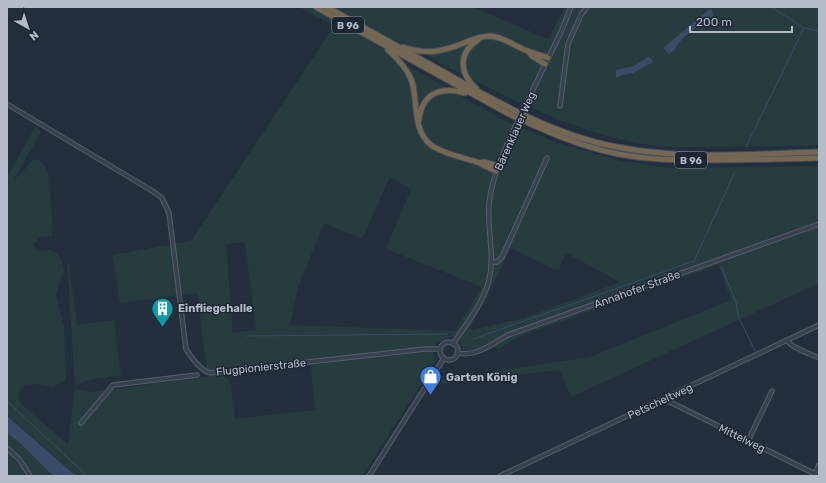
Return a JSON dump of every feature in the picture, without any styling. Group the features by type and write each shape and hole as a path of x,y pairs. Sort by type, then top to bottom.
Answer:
{"highway":[{"name":"B 96","path":"316,7 475,96 537,127 566,138 619,154 669,160 819,158"},
{"name":"B 96","path":"327,7 484,95 568,133 617,147 668,154 743,155 819,152"},
{"path":"389,42 412,50 429,52 447,50 488,36 501,38 529,52 548,58"},
{"path":"483,37 469,47 464,55 463,62 467,79 484,95"},
{"path":"380,43 407,71 413,87 418,123 421,133 431,145 440,150 480,162 483,165 497,168"},
{"path":"529,52 532,56 546,64"},
{"path":"418,123 419,116 425,102 442,90 452,90 475,96"}],"street":[{"name":"Bärenklauer Weg","path":"454,344 482,297 488,281 492,262 489,204 497,168 571,7"},
{"path":"560,106 568,44 581,15 587,7"},
{"name":"Flugpionierstraße","path":"7,104 44,125 162,198 169,213 186,349 192,359 206,371 210,372 425,349 440,349"},
{"path":"492,262 497,262 502,257 547,158"},
{"name":"Annahofer Straße","path":"457,354 473,354 482,351 508,335 819,224"},
{"name":"Petscheltweg","path":"502,476 819,325"},
{"path":"787,340 788,343 793,346 819,358"},
{"path":"446,343 454,344 457,348 457,354 452,359 448,360 444,358 440,349 446,343"},
{"path":"369,476 444,358"},
{"path":"81,423 113,385 197,375"},
{"path":"748,441 772,391"},
{"name":"Mittelweg","path":"668,397 670,402 816,475"},
{"path":"7,448 20,460 30,476"},
{"path":"816,475 819,465"}],"green space":[{"path":"299,7 473,7 548,39 565,7 819,7 819,145 670,147 645,144 597,133 526,106 453,70 407,44 396,61 410,67 505,121 558,143 618,160 667,168 819,166 819,283 571,397 559,370 439,384 443,379 590,357 731,300 718,265 521,336 497,349 489,344 479,348 467,350 463,349 461,342 452,336 436,343 433,354 436,361 362,476 76,476 7,415 7,177 36,126 41,132 14,179 21,174 33,159 41,161 48,172 53,228 52,236 40,237 33,245 39,251 51,250 57,253 61,259 64,270 56,294 64,325 66,380 52,387 37,384 24,385 18,396 21,404 68,444 75,389 91,392 220,375 227,378 231,385 235,419 315,410 310,359 214,371 207,370 197,293 120,303 112,255 191,241 334,26","holes":["707,10 713,16 680,42 664,48","652,63 633,73 617,77 616,70","390,177 411,189 386,249 482,287 455,331 290,325 298,287 324,223 362,239","245,242 256,330 233,333 226,244","511,248 558,271 566,253 620,282 524,318 473,330 469,328 485,301"]},
{"path":"67,263 69,263 77,325 114,320 121,375 89,380 75,385"},
{"path":"698,413 819,472 819,476 694,416"},
{"path":"7,433 21,444 53,476 32,476 18,455 7,447"},
{"path":"7,450 13,455 28,476 7,476"}],"water":[{"path":"708,10 712,10 713,16 700,24 687,35 673,51 669,54 663,48"},
{"path":"648,57 652,59 652,63 633,73 616,78 616,70 634,66"},
{"path":"7,416 76,476 53,476 21,444 7,433"}],"waterway":[{"path":"771,7 804,28 819,31"},
{"path":"746,147 804,28"},
{"path":"473,339 694,261 735,172"},
{"path":"721,266 736,302 738,316 755,351"},
{"path":"246,336 447,334"},
{"path":"7,401 87,476"}],"place":[{"name":"Einfliegehalle","path":"162,328"},
{"name":"Garten König","path":"431,396"}]}
